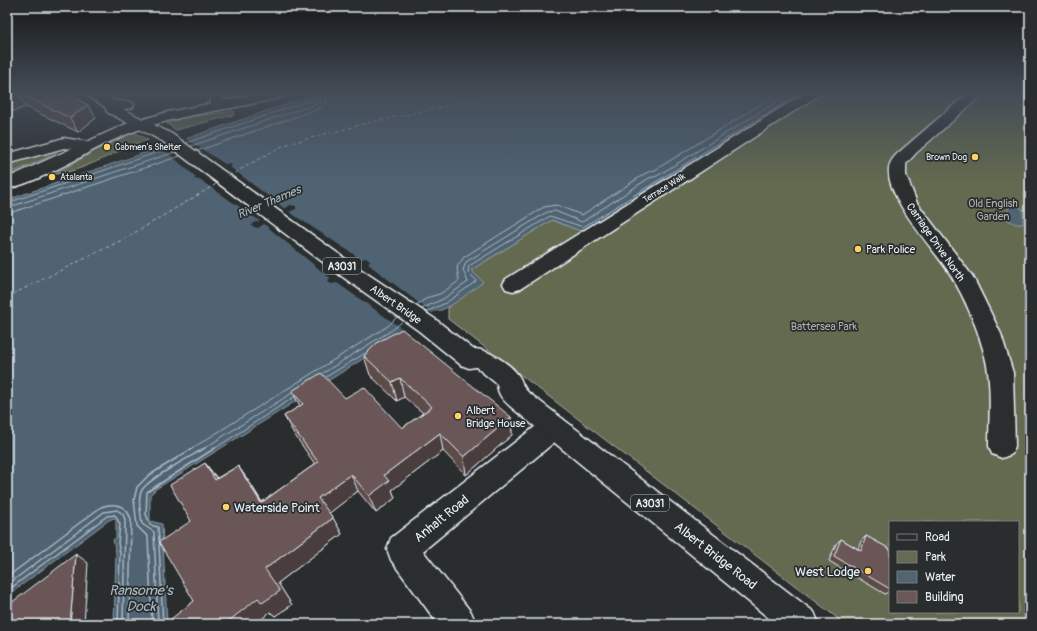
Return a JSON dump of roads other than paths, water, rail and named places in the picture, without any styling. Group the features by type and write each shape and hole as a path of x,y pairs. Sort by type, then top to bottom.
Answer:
{"main road":[{"name":"Albert Bridge","path":"145,122 151,125 341,266 427,325 469,359 469,367 494,388 498,390 510,391 554,427"},
{"path":"7,184 48,167 109,136 158,122"},
{"name":"Terrace Walk","path":"513,284 768,122"},
{"name":"Carriage Drive North","path":"942,122 912,147 899,162 897,171 906,198 920,221 957,268 990,336 1002,372 1002,446"},
{"path":"69,155 109,127 151,125"},
{"path":"7,160 64,143 82,145"},
{"name":"Anhalt Road","path":"459,624 402,550 554,427"},
{"name":"Albert Bridge Road","path":"554,427 802,624"}],"water":[{"path":"233,122 760,122 659,185 655,186 583,232 552,220 471,270 483,282 460,300 446,308 435,311 402,332 401,335 156,489 150,495 150,521 162,524 167,624 114,624 116,553 113,540 116,538 116,520 114,518 109,520 7,596 7,200"},
{"path":"1014,205 1023,209 1023,224 1016,224 1008,220 1008,206"}],"place":[{"name":"Cabmen's Shelter","path":"107,147"},
{"name":"Brown Dog","path":"975,157"},
{"name":"Atalanta","path":"52,177"},
{"name":"Park Police","path":"858,249"},
{"name":"Albert Bridge House","path":"458,416"},
{"name":"Waterside Point","path":"226,507"},
{"name":"West Lodge","path":"868,571"}],"water label":[{"name":"River Thames","path":"269,202"},
{"name":"Ransome's Dock","path":"141,598"}],"park label":[{"name":"Old English Garden","path":"993,209"},
{"name":"Battersea Park","path":"824,326"}]}
